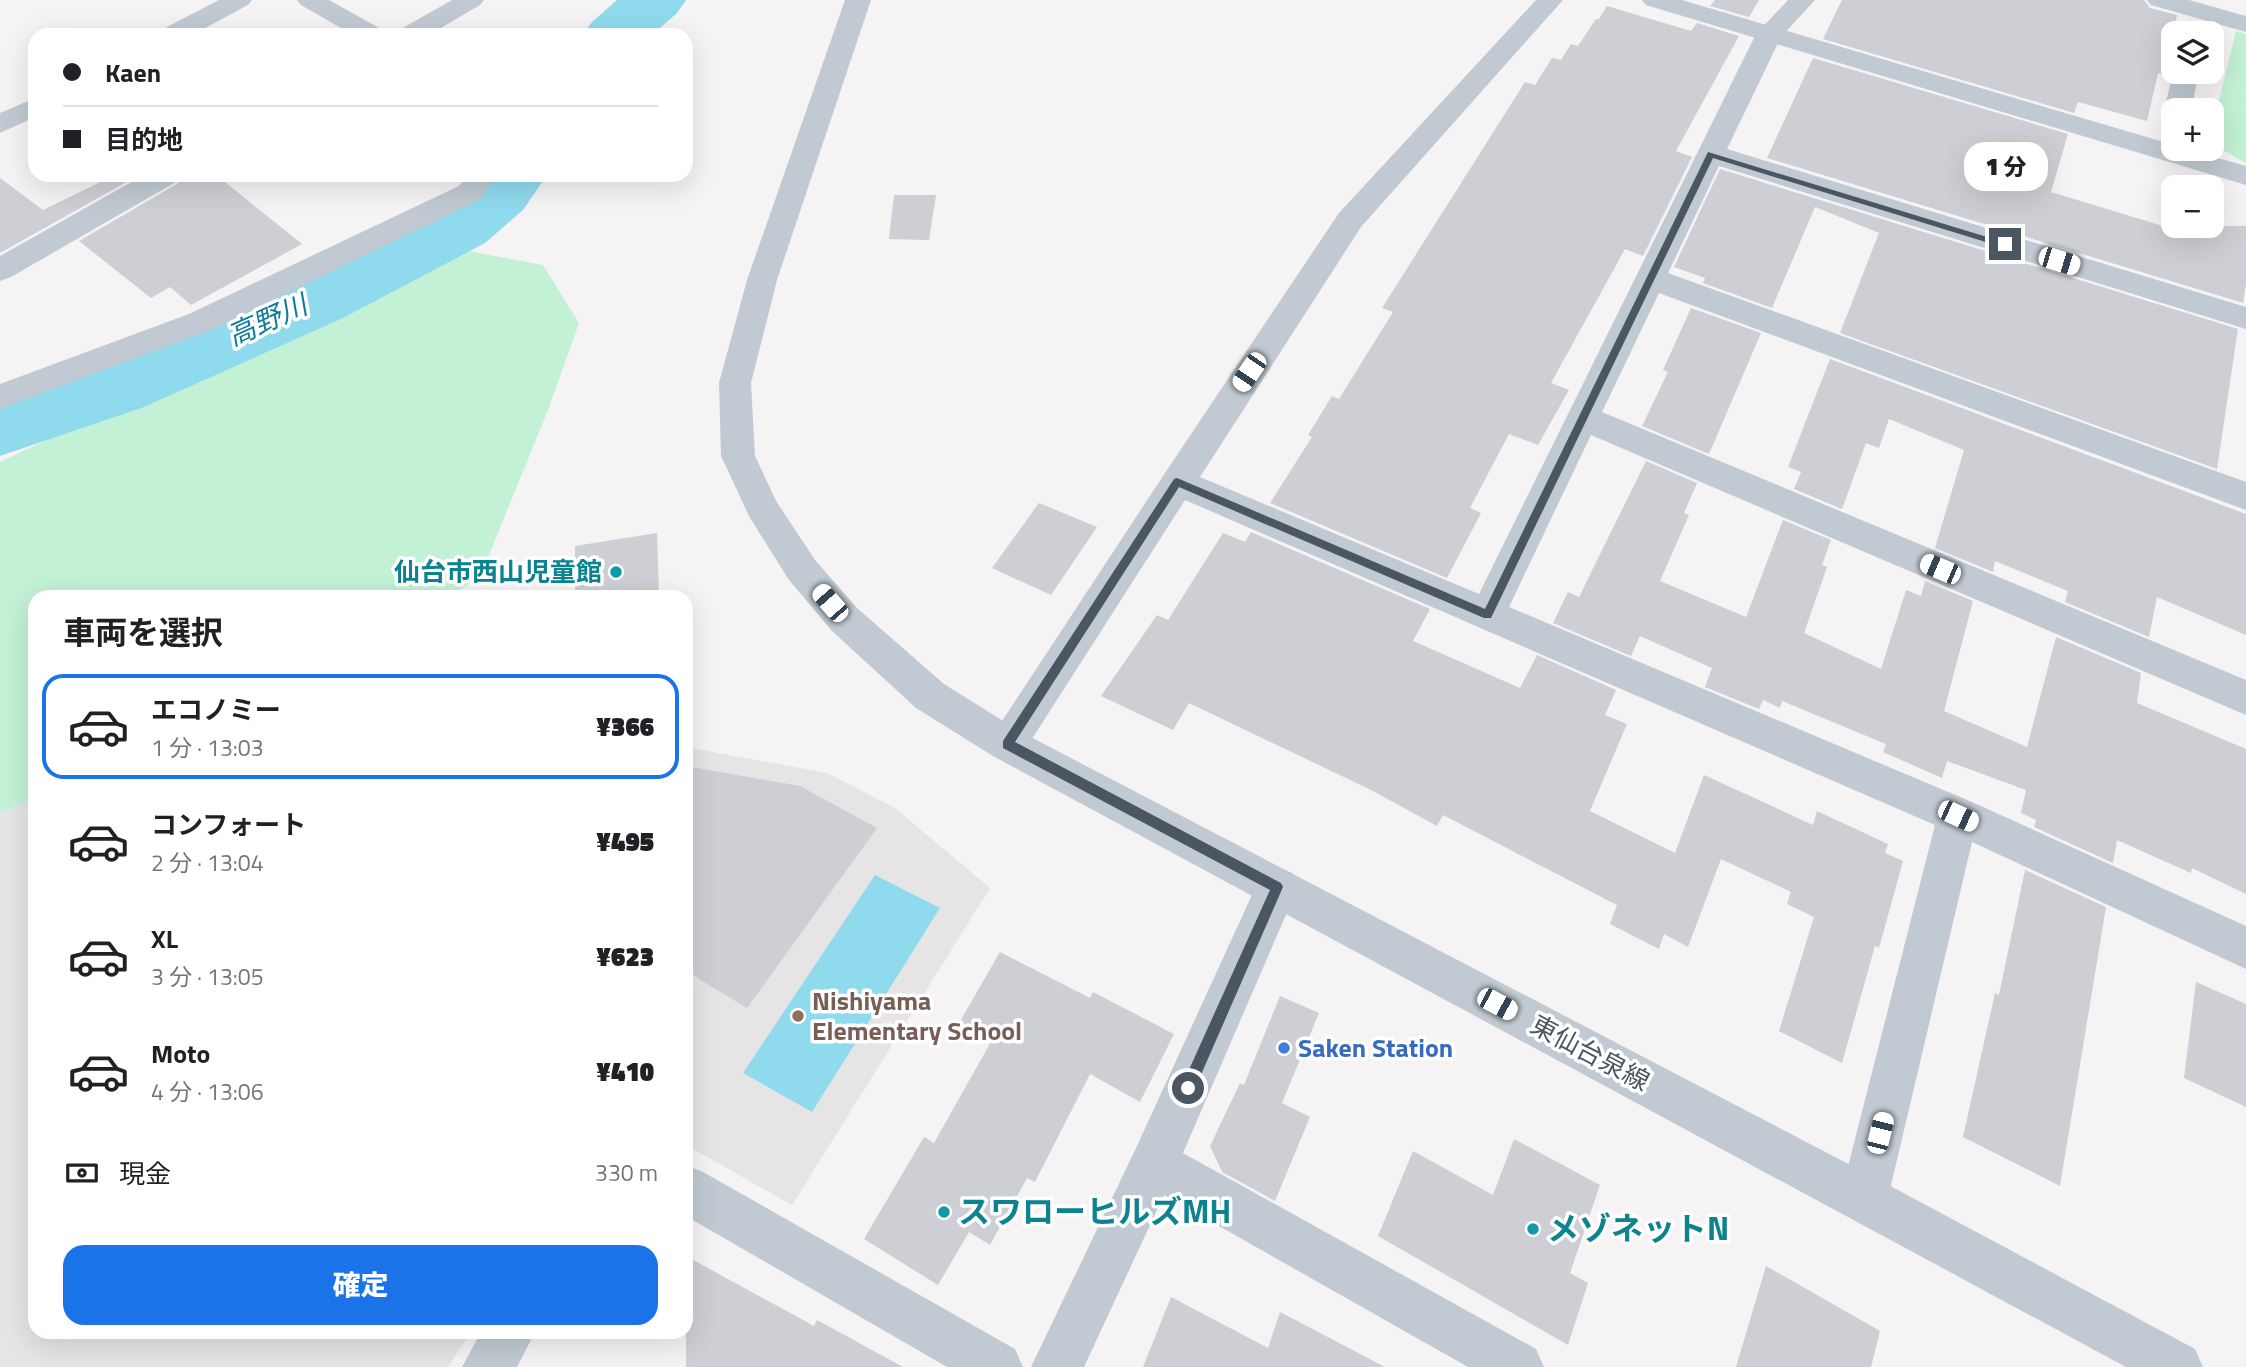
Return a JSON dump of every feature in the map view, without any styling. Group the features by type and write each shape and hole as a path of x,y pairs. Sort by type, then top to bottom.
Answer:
{"street":[{"path":"185,28 239,0"},
{"path":"310,0 360,28"},
{"path":"422,28 471,0"},
{"name":"東仙台泉線","path":"858,0 762,280 735,383 738,456 762,508 802,570 844,619 930,696 1007,744 2178,1367"},
{"path":"1007,744 1350,220 1550,0"},
{"path":"1655,0 1769,34 2161,140"},
{"path":"1488,615 1769,34 1802,0"},
{"path":"2160,0 2193,21"},
{"path":"2224,23 2246,23"},
{"path":"0,124 28,110"},
{"path":"1711,154 2246,318"},
{"path":"2212,161 2246,176"},
{"path":"0,270 154,182"},
{"path":"0,397 200,322 469,193 478,182"},
{"path":"1651,278 2246,496"},
{"path":"1583,418 2246,698"},
{"path":"1177,482 1958,816 2246,948"},
{"path":"1864,1198 1958,816"},
{"path":"1057,1367 1154,1163 1277,887"},
{"path":"1154,1163 1518,1367"},
{"path":"693,1193 997,1367"},
{"path":"488,1367 506,1339"}],"shaded area":[{"name":"Nishiyama Elementary School","path":"693,748 827,773 895,808 990,888 792,1205 693,1149"},
{"path":"28,801 28,1339 466,1339 448,1367 0,1367 0,813"}],"green space":[{"path":"2236,31 2246,34 2246,163 2224,151 2224,98 2220,98"},
{"path":"468,251 543,265 579,323 548,410 480,577 459,590 28,590 28,801 0,813 0,462 325,308"}],"water":[{"path":"875,875 940,908 812,1112 743,1073"}],"building":[{"path":"1715,0 1759,0 1749,17 1710,6"},
{"path":"1842,0 2144,0 2150,8 2177,15 2176,21 2161,21 2161,74 2158,73 2147,121 2078,102 2074,113 1823,39"},
{"path":"1607,6 1691,31 1697,23 1739,36 1676,151 1692,157 1643,256 1625,249 1551,383 1569,390 1538,445 1509,434 1470,508 1481,513 1447,578 1270,503 1312,437 1308,435 1332,396 1339,399 1393,312 1382,308 1525,82 1535,85 1552,58 1561,60 1571,44 1578,46"},
{"path":"1813,58 2068,134 2051,192 2161,225 2161,238 2224,238 2224,226 2246,226 2246,284 2243,303 1767,158"},
{"path":"1720,169 2238,329 2217,469 1840,333 1879,233 1815,207 1772,308 1703,283 1705,278 1674,267"},
{"path":"0,178 43,210 101,182 127,182 0,253"},
{"path":"225,182 302,244 191,305 170,287 151,298 79,241 177,184"},
{"path":"894,195 936,195 929,240 889,239"},
{"path":"1691,308 1761,333 1709,454 1642,426 1668,372 1663,370"},
{"path":"1830,359 2246,514 2246,635 2157,597 2149,637 2065,602 2068,591 1995,561 1993,572 1935,548 1964,450 1889,419 1879,448 1866,443 1842,509 1794,489 1801,472 1788,467"},
{"path":"1646,461 1697,483 1684,513 1689,515 1660,581 1746,617 1783,520 1831,540 1822,565 1827,567 1804,633 1881,669 1906,590 1921,596 1925,581 1973,601 1944,711 2027,747 2056,637 2141,673 2137,703 2246,749 2246,894 2192,868 2191,873 2117,840 2113,863 2034,827 2036,820 2021,813 2026,790 1947,761 1942,778 1883,752 1886,744 1782,701 1780,708 1763,700 1759,709 1705,687 1712,668 1640,636 1631,656 1553,623 1568,592 1579,597"},
{"path":"1039,503 1097,527 1051,595 992,568"},
{"path":"1251,532 1430,609 1413,641 1520,688 1537,655 1616,690 1605,715 1627,724 1590,811 1675,853 1704,775 1813,825 1817,811 1888,844 1885,853 1903,861 1879,948 1875,946 1842,1063 1779,1031 1814,917 1787,904 1791,892 1721,859 1688,947 1664,934 1659,949 1610,924 1617,905 1443,815 1437,826 1371,790 1189,703 1173,730 1101,696 1157,615 1168,620 1223,533 1245,542"},
{"name":"仙台市西山児童館","path":"657,533 659,590 575,590 575,546"},
{"path":"693,767 800,786 877,828 747,1008 693,975"},
{"path":"2025,870 2106,907 2060,1186 1963,1137 1995,993 1999,995"},
{"path":"1000,952 1090,998 1093,992 1174,1034 1140,1102 1090,1074 1035,1182 1027,1178 990,1245 969,1232 938,1285 864,1239 924,1137 934,1143 992,1040 959,1023"},
{"path":"2196,982 2246,1004 2246,1107 2184,1078"},
{"path":"1280,996 1319,1013 1282,1103 1310,1117 1275,1201 1222,1172 1210,1146 1240,1083 1244,1085"},
{"name":"メゾネットN","path":"1514,1139 1600,1185 1570,1273 1588,1283 1568,1345 1378,1236 1413,1151 1493,1195"},
{"path":"693,1260 814,1326 817,1320 903,1367 686,1367 686,1339 693,1339"},
{"path":"1766,1266 1880,1331 1871,1367 1736,1367"},
{"path":"1171,1297 1268,1348 1280,1312 1385,1367 1143,1367"}],"waterway":[{"name":"高野川","path":"622,28 655,0"},
{"name":"高野川","path":"0,426 116,386 316,299 460,226 498,194 507,182"}],"place":[{"name":"仙台市西山児童館","path":"616,572"},
{"name":"Nishiyama Elementary School","path":"798,1016"},
{"name":"Saken Station","path":"1284,1048"},
{"name":"スワローヒルズMH","path":"944,1212"},
{"name":"メゾネットN","path":"1533,1229"}],"route":[{"path":"1188,1088 1277,887 1007,744 1177,482 1488,615 1711,154 2005,244"}]}
